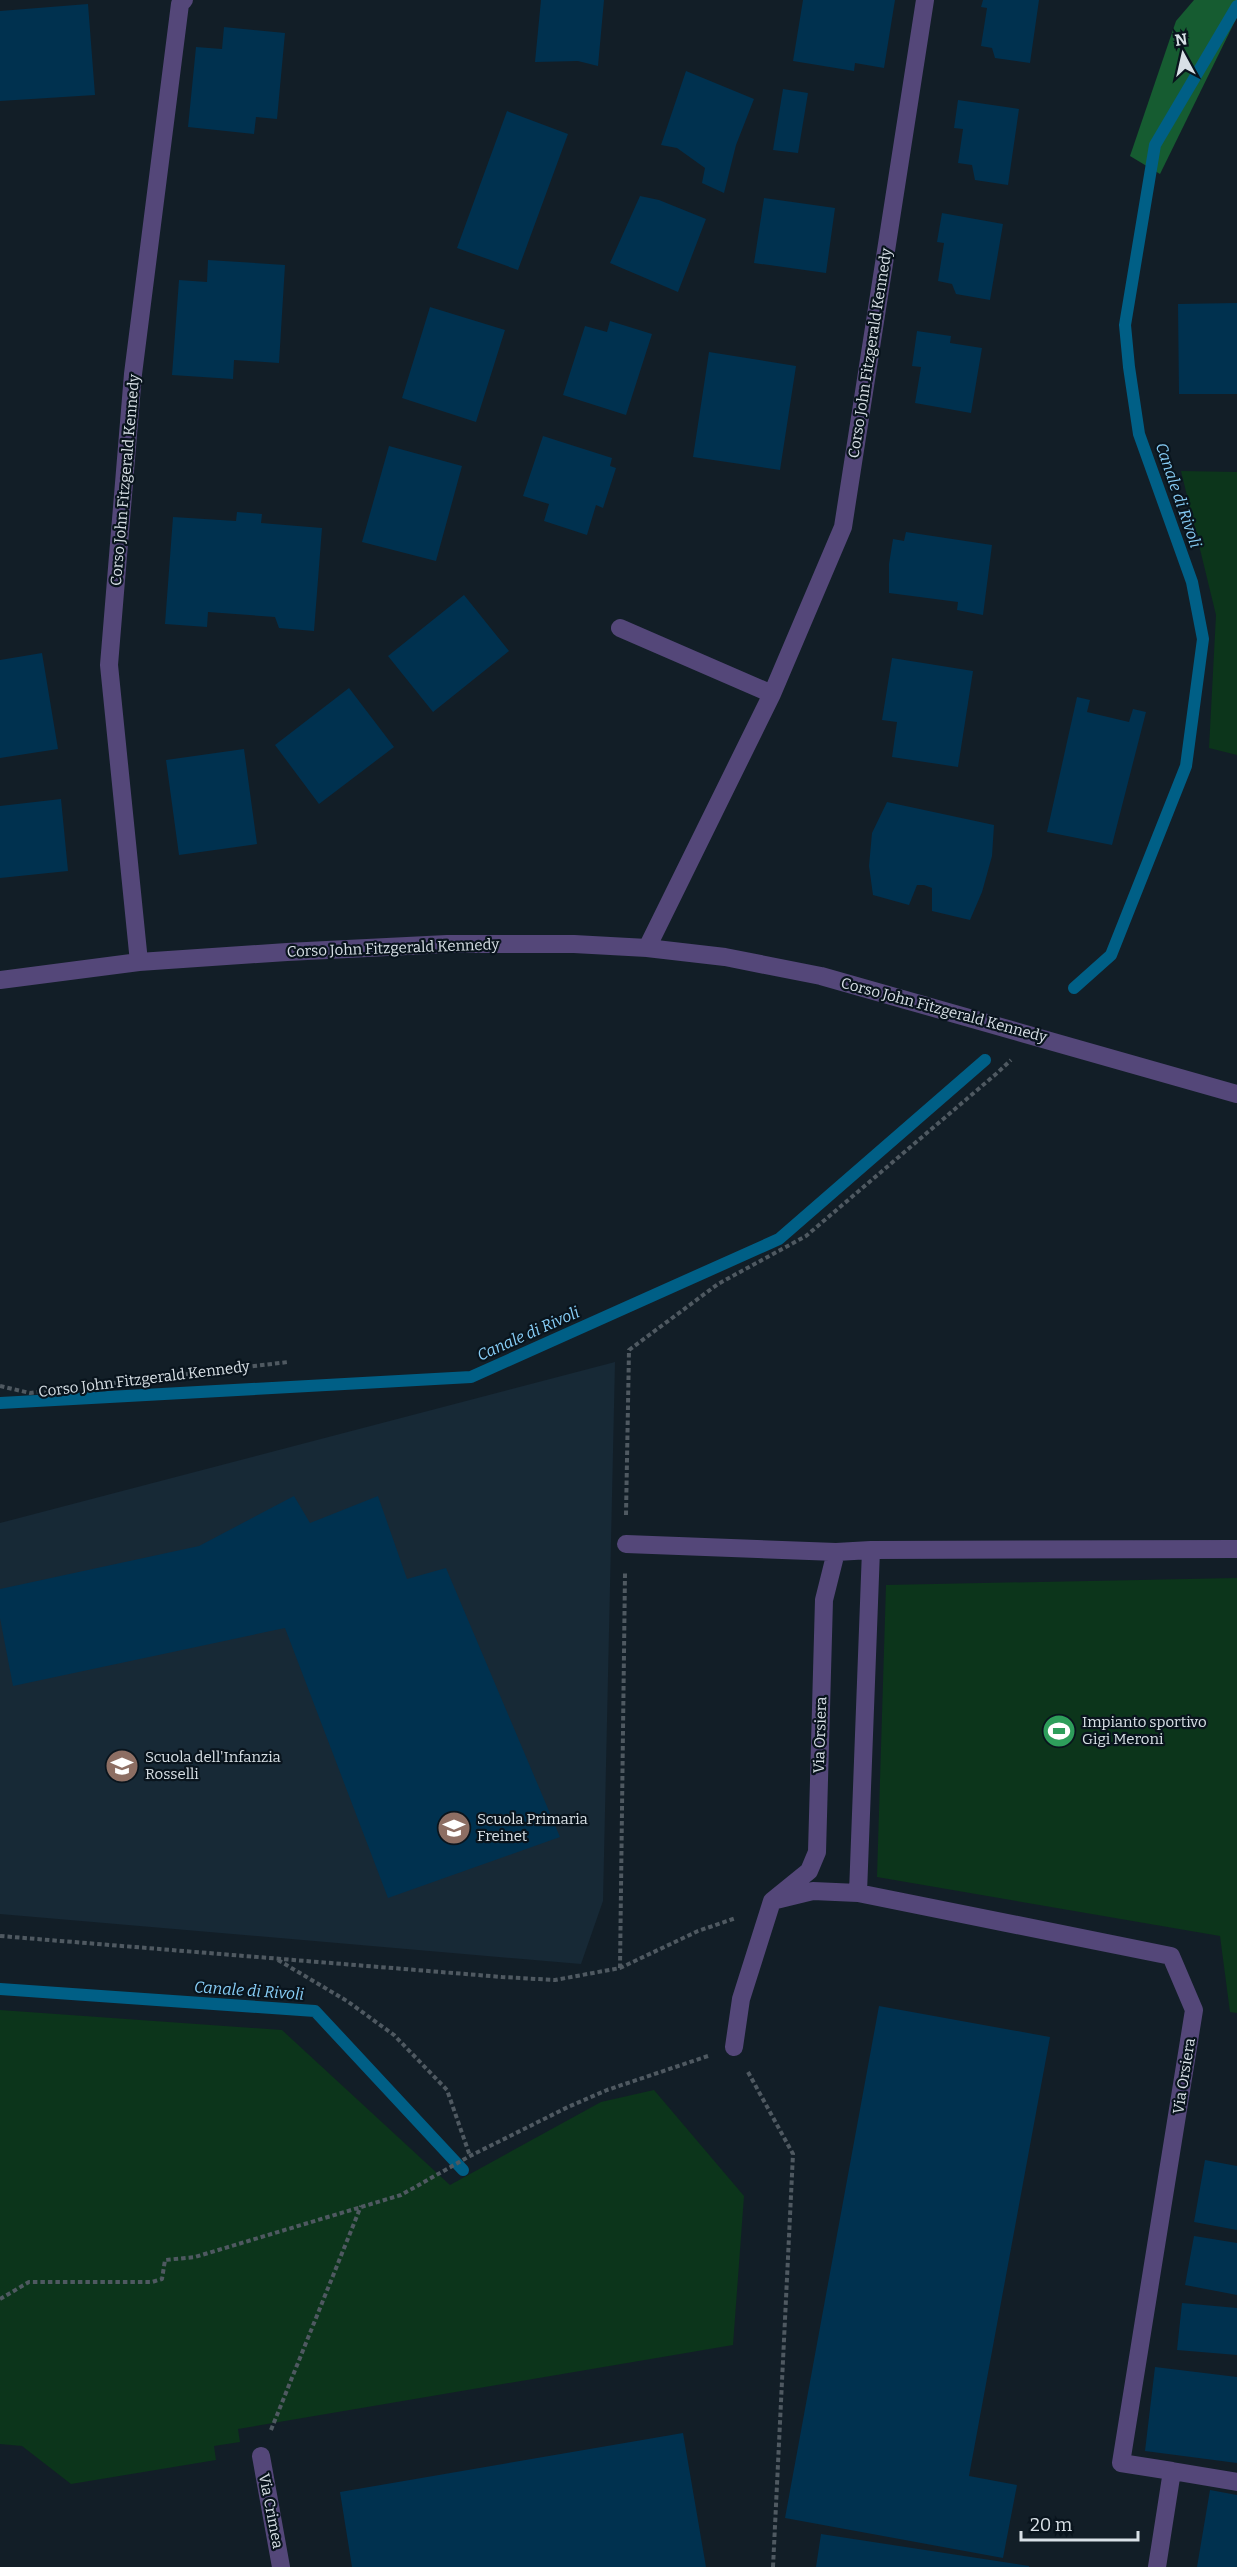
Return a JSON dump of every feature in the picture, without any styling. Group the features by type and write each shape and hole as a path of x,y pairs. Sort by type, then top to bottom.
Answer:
{"street":[{"name":"Corso John Fitzgerald Kennedy","path":"140,962 109,665 133,374 180,4 184,0"},
{"name":"Corso John Fitzgerald Kennedy","path":"647,948 772,693 843,528 925,0"},
{"path":"620,628 772,693"},
{"name":"Corso John Fitzgerald Kennedy","path":"0,980 140,962 287,951 447,944 574,944 647,948 725,957 821,976 1237,1094"},
{"path":"626,1544 836,1552 1237,1549"},
{"path":"858,1893 871,1550"},
{"name":"Via Orsiera","path":"772,1901 809,1871 817,1852 824,1600 836,1552"},
{"name":"Via Orsiera","path":"772,1901 813,1891 858,1893 1171,1956 1194,2010 1121,2463 1172,2471"},
{"path":"734,2047 741,1999 772,1901"},
{"name":"Via Crimea","path":"261,2456 281,2567"},
{"path":"1157,2567 1172,2471 1237,2482"}],"path":[{"path":"620,1968 629,1350 718,1284 806,1236 996,1074 1035,1035"},
{"name":"Corso John Fitzgerald Kennedy","path":"0,1386 30,1393 288,1362"},
{"path":"0,1936 555,1980 620,1968 698,1931 751,1912 772,1901"},
{"path":"277,1959 346,2001 394,2036 447,2090 470,2156"},
{"path":"0,2299 29,2282 152,2282 162,2279 165,2260 195,2257 401,2195 470,2156 607,2090 734,2047 793,2154 773,2567"},
{"path":"261,2456 362,2206"}],"shaded area":[{"path":"615,1362 603,1901 581,1964 0,1914 0,1523"}],"green space":[{"path":"1194,0 1237,0 1237,17 1160,174 1130,156 1176,21"},
{"path":"1181,471 1237,472 1237,755 1209,748 1216,615"},
{"name":"Impianto sportivo Gigi Meroni","path":"1237,1578 1237,2013 1230,2012 1220,1936 877,1877 886,1585"},
{"path":"0,2010 282,2030 450,2185 601,2102 654,2090 744,2196 733,2345 238,2429 240,2442 214,2446 216,2460 71,2484 22,2446 0,2444"}],"building":[{"path":"541,0 604,0 598,66 578,61 535,62"},
{"path":"803,0 895,0 884,68 855,63 854,71 793,61"},
{"path":"983,0 1039,0 1030,63 995,58 992,48 981,46 987,8 981,7"},
{"path":"88,4 95,95 0,101 0,11"},
{"path":"224,27 285,33 277,119 256,117 254,134 188,127 196,47 222,49"},
{"path":"686,71 754,99 736,145 724,193 702,183 705,168 677,148 661,145"},
{"path":"783,89 808,93 798,153 773,150"},
{"path":"958,100 1019,109 1008,185 975,180 972,165 958,163 963,129 954,128"},
{"path":"507,111 568,134 518,270 457,248"},
{"path":"640,196 659,200 706,219 678,292 610,263"},
{"path":"764,198 835,208 826,273 754,263"},
{"path":"942,213 1003,224 990,300 956,294 952,284 938,281 944,243 937,242"},
{"path":"208,260 285,265 279,363 234,360 233,379 172,375 179,280 207,282"},
{"path":"1237,303 1237,394 1179,394 1178,304"},
{"path":"430,307 505,330 476,422 402,398"},
{"path":"610,321 652,334 626,415 563,395 585,326 607,332"},
{"path":"917,331 951,336 950,343 982,348 971,413 915,403 921,367 912,366"},
{"path":"709,352 796,366 780,470 693,457"},
{"path":"543,436 612,458 610,466 616,468 603,508 596,505 587,535 544,521 549,504 523,496"},
{"path":"389,446 462,466 436,561 362,542"},
{"path":"237,512 262,514 261,523 322,528 314,631 279,628 275,617 208,612 207,627 165,624 173,517 236,521"},
{"path":"906,532 992,545 983,615 957,610 958,602 889,593 889,564 893,539 904,541"},
{"path":"464,595 509,651 433,712 388,656"},
{"path":"42,653 58,749 0,758 0,660"},
{"path":"892,658 973,671 958,767 892,757 897,722 882,720"},
{"path":"349,688 394,747 319,804 275,745"},
{"path":"1077,697 1090,700 1087,712 1129,722 1133,709 1146,712 1112,845 1047,832"},
{"path":"244,749 257,844 179,855 166,760"},
{"path":"61,799 68,871 0,878 0,806"},
{"path":"887,802 994,825 992,856 982,892 970,920 932,911 932,888 924,885 917,885 909,905 873,895 869,866 872,833"},
{"path":"294,1496 310,1523 378,1496 407,1579 446,1568 560,1837 388,1898 285,1628 13,1686 0,1618 0,1589 199,1546"},
{"path":"879,2006 1050,2037 969,2476 1017,2485 1003,2558 785,2518"},
{"path":"1205,2160 1237,2166 1237,2230 1194,2222"},
{"path":"1194,2236 1237,2243 1237,2295 1185,2285"},
{"path":"1182,2303 1237,2308 1237,2355 1177,2350"},
{"path":"1155,2367 1237,2377 1237,2463 1145,2451"},
{"path":"683,2433 706,2567 352,2567 340,2492"},
{"path":"1210,2490 1237,2495 1237,2567 1197,2567"},
{"path":"821,2534 1029,2566 1029,2567 816,2567"}],"waterway":[{"name":"Canale di Rivoli","path":"1074,988 1111,955 1186,766 1203,639 1192,582 1139,434 1125,325 1155,145 1237,6"},
{"name":"Canale di Rivoli","path":"0,1403 471,1377 779,1239 985,1060"},
{"name":"Canale di Rivoli","path":"0,1989 315,2011 463,2170"}],"place":[{"name":"Impianto sportivo Gigi Meroni","path":"1059,1731"},
{"name":"Scuola dell'Infanzia Rosselli","path":"122,1766"},
{"name":"Scuola Primaria Freinet","path":"454,1828"}]}
